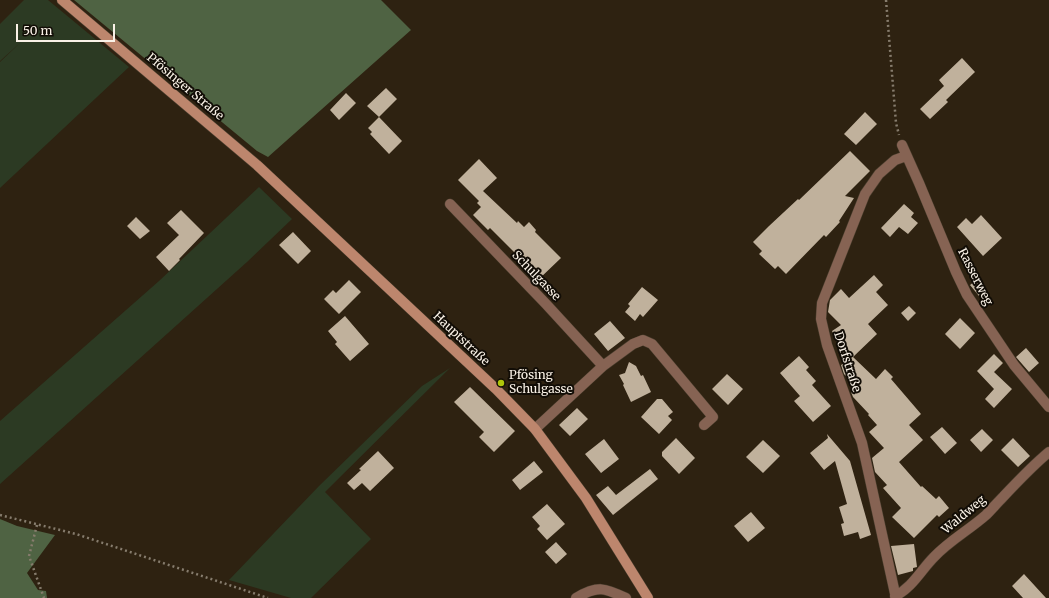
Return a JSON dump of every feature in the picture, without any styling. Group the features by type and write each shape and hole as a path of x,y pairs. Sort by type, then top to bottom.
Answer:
{"street":[{"name":"Pfösinger Straße","path":"62,0 218,132"},
{"name":"Hauptstraße","path":"218,132 296,201 496,389 535,429 586,498 648,598"},
{"name":"Rasserweg","path":"902,145 967,295 1014,365 1049,406"},
{"name":"Dorfstraße","path":"895,597 862,443 827,345 823,330 821,311 822,303 865,194 879,174 895,160 906,156"},
{"name":"Schulgasse","path":"450,204 603,366"},
{"path":"535,429 603,366 633,344 643,340 652,344 713,417 704,425"},
{"name":"Waldweg","path":"895,597 903,592 939,553 988,513 1025,474 1049,452"},
{"path":"576,598 588,591 601,589 612,591 626,598"}],"path":[{"path":"886,0 896,123 902,145"},
{"path":"0,515 76,534 268,598"},
{"path":"36,525 29,556 44,598"}],"green space":[{"path":"24,0 48,0 129,67 0,188 0,62 21,42 0,61 0,24"},
{"path":"74,0 381,0 411,30 268,157 257,151"},
{"path":"259,187 292,219 247,262 0,484 0,421 159,281"},
{"path":"450,368 325,492 371,539 311,598 291,598 229,580 319,486 422,386"},
{"path":"0,519 17,526 55,535 27,573 38,590 46,591 47,598 0,598"}],"building":[{"path":"962,58 975,72 946,100 948,102 930,119 920,109 944,86 939,80"},
{"path":"386,88 397,99 379,117 367,106"},
{"path":"346,93 356,103 339,120 330,110"},
{"path":"865,112 877,124 856,145 844,134"},
{"path":"379,117 402,141 389,154 370,134 372,132 368,128"},
{"path":"850,151 870,171 845,196 854,198 839,221 840,222 826,237 824,235 786,274 778,266 775,269 759,254 762,251 753,242"},
{"path":"479,159 497,178 483,191 517,223 518,221 524,227 529,222 536,230 535,232 561,258 538,280 525,265 526,264 490,228 488,230 473,215 481,207 477,203 479,201 458,180"},
{"path":"904,204 914,213 911,217 918,223 908,234 899,227 890,237 881,228"},
{"path":"181,210 204,233 169,271 156,257 179,235 167,223"},
{"path":"981,215 1002,238 983,256 957,227 966,218 972,224"},
{"path":"136,217 150,231 140,239 127,226"},
{"path":"293,232 311,251 298,264 279,245"},
{"path":"874,275 883,285 876,292 888,305 868,324 877,334 853,357 876,379 885,369 893,377 891,379 921,414 909,425 923,440 899,462 921,487 922,486 936,499 939,496 949,508 939,517 937,515 914,538 892,517 901,508 883,488 887,485 875,472 872,458 884,448 869,432 877,425 853,397 851,392 856,387 844,374 841,365 846,362 832,331 841,325 828,312 830,300 841,289 849,298"},
{"path":"978,279 986,290 979,296 970,285"},
{"path":"349,280 361,292 339,314 324,299 333,290 336,293"},
{"path":"642,287 658,300 643,317 640,314 635,321 625,312 630,306 628,304"},
{"path":"909,306 916,313 908,321 901,313"},
{"path":"345,316 369,344 350,361 335,344 337,342 328,331"},
{"path":"960,318 975,333 960,349 945,334"},
{"path":"610,321 625,338 608,351 594,334"},
{"path":"1026,348 1039,363 1029,372 1016,357"},
{"path":"994,354 1003,363 994,372 1012,389 994,408 985,399 994,389 977,371"},
{"path":"799,356 809,367 806,370 816,381 812,385 831,406 813,422 794,401 800,396 780,373"},
{"path":"629,362 636,366 641,376 643,375 651,392 631,402 619,375 625,373"},
{"path":"727,374 743,389 728,405 712,389"},
{"path":"470,387 515,431 494,452 479,437 484,432 454,402"},
{"path":"657,399 662,399 673,412 668,416 672,420 659,434 641,417"},
{"path":"577,408 588,419 570,436 559,425"},
{"path":"942,427 957,443 945,454 930,437"},
{"path":"982,429 993,440 981,452 970,440"},
{"path":"827,434 850,461 871,535 860,539 858,532 844,536 841,524 844,523 839,507 847,504 835,461 824,470 810,453 828,438"},
{"path":"676,438 695,458 679,474 662,456 662,452"},
{"path":"1013,438 1030,456 1018,467 1001,450"},
{"path":"604,439 619,459 601,473 585,454"},
{"path":"763,440 780,456 763,473 746,457"},
{"path":"378,451 394,468 370,491 362,483 354,490 347,483"},
{"path":"534,461 543,472 520,490 512,480"},
{"path":"650,469 658,479 613,515 596,495 608,486 616,495"},
{"path":"547,504 565,524 547,540 537,529 540,526 532,517"},
{"path":"751,512 765,528 748,542 734,526"},
{"path":"556,542 567,554 556,564 545,552"},
{"path":"914,544 917,567 913,568 913,571 898,575 891,546"},
{"path":"1024,574 1046,598 1023,598 1012,586"}],"place":[{"name":"Pfösing Schulgasse","path":"501,383"}]}
